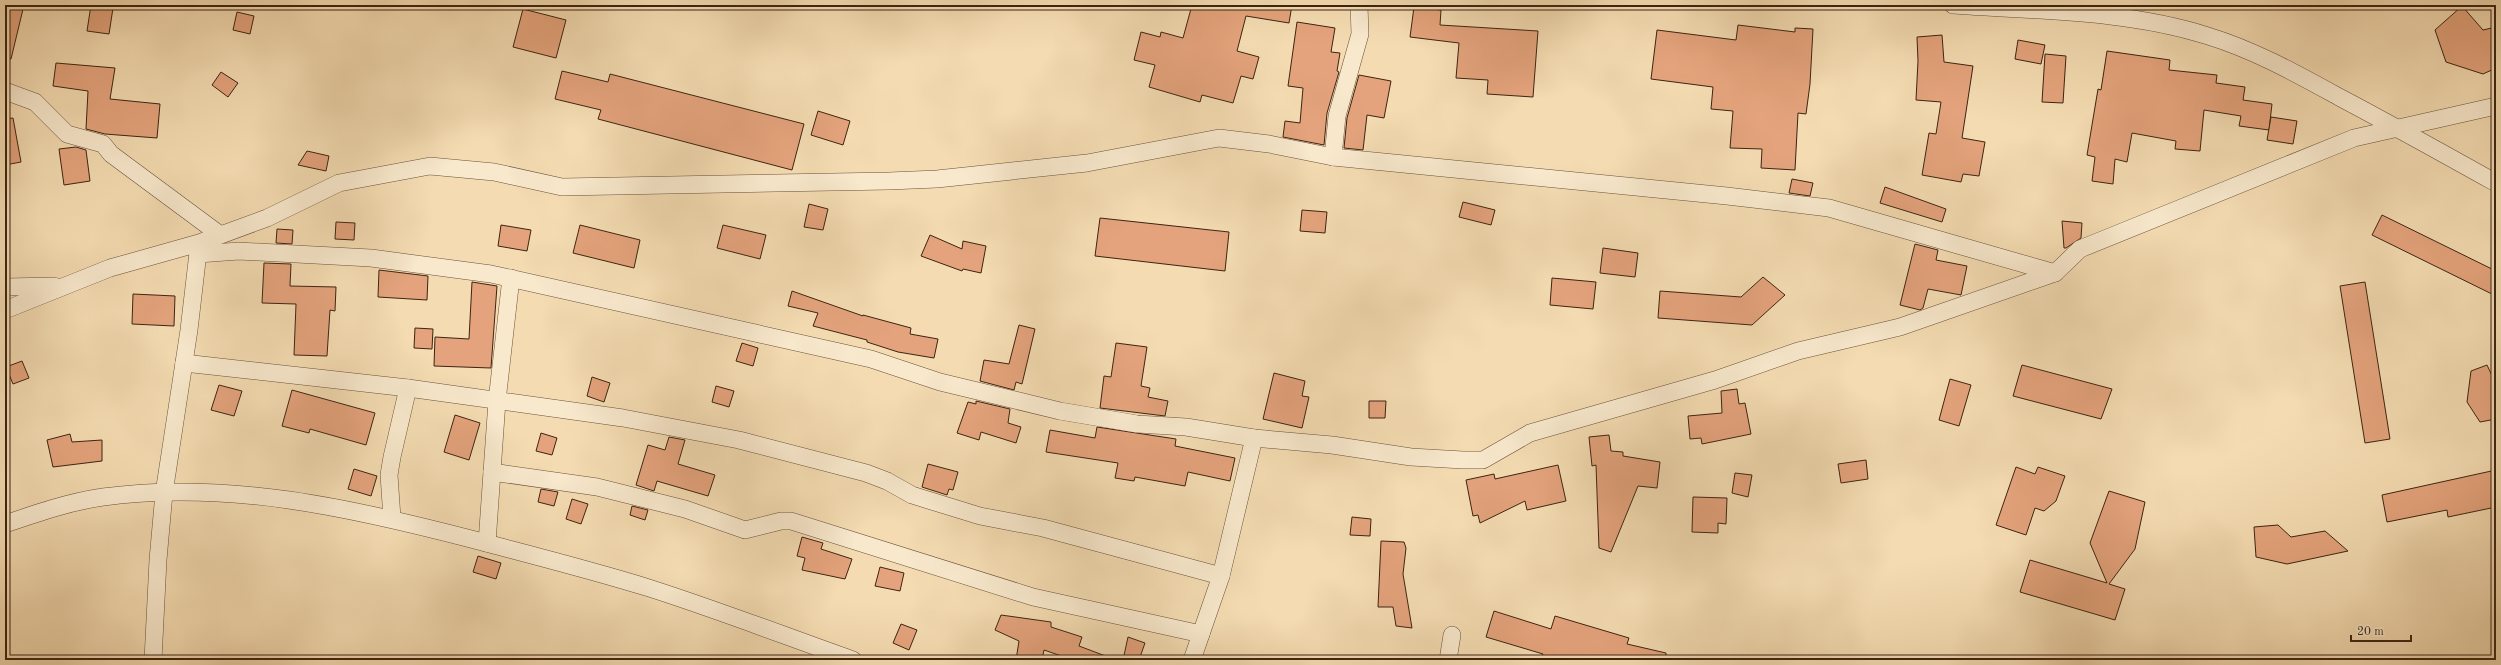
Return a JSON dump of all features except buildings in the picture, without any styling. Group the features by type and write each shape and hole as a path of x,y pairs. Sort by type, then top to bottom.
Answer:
{"street":[{"path":"1333,157 1337,116 1360,34 1359,5"},
{"path":"1953,5 2100,16 2158,24 2208,36 2251,53 2298,75 2496,183"},
{"path":"5,91 35,102 67,134 103,144 111,154 219,234"},
{"path":"5,310 110,268 198,249 371,258 511,278 872,359 940,382 1060,411 1137,424 1186,427 1254,438 1332,445 1411,457 1483,460 1530,433 1715,380 1798,351 1900,327 2055,273 2080,249 2354,138 2496,106"},
{"path":"153,660 164,493 184,363 198,249 219,234 267,218 340,183 430,166 494,172 562,186 937,179 1087,164 1219,138 1270,144 1333,157 1720,195 1829,208 2055,273"},
{"path":"487,543 497,400 511,278"},
{"path":"5,287 65,286"},
{"path":"184,363 408,388 497,400 623,418 739,440 866,473 887,481 912,495 980,516 1043,528 1221,576"},
{"path":"392,518 389,475 408,388"},
{"path":"1192,660 1221,576 1254,438"},
{"path":"492,472 597,487 685,509 745,530 781,521 791,521 1033,597 1201,634"},
{"path":"5,524 55,508 102,497 164,493 214,492 311,502 392,518 649,588 853,660"},
{"path":"1448,660 1452,635"}]}
